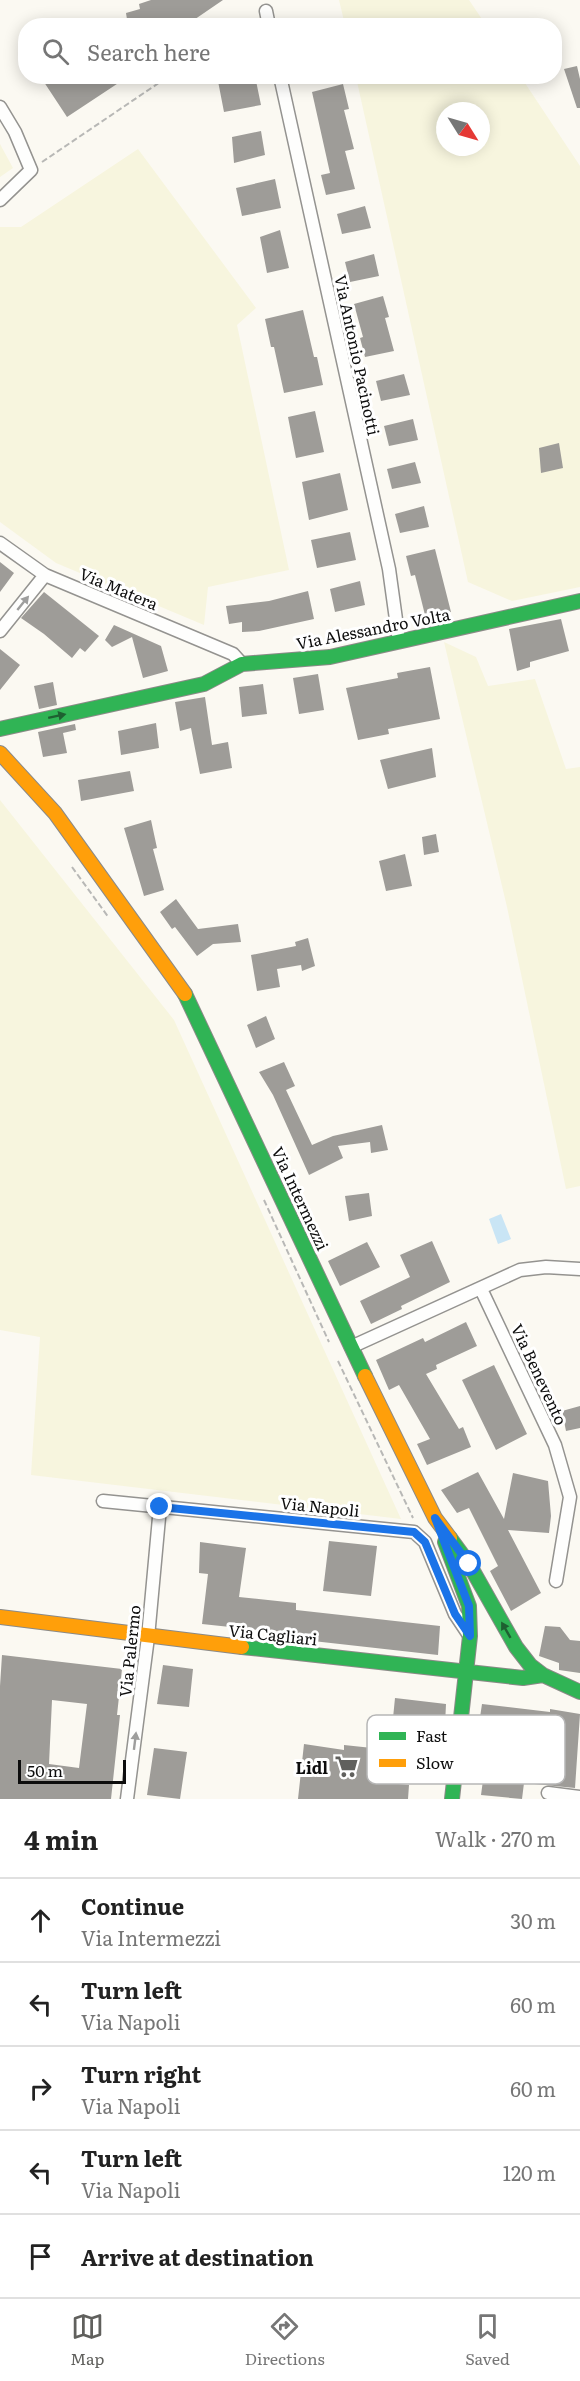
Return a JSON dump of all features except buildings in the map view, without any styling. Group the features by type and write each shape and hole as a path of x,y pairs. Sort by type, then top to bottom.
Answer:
{"street":[{"path":"266,11 267,18"},
{"name":"Via Antonio Pacinotti","path":"282,84 389,569 399,642"},
{"path":"0,107 15,132 31,170 0,200"},
{"name":"Via Matera","path":"0,543 45,575 233,654 242,664"},
{"path":"0,631 45,575"},
{"name":"Via Alessandro Volta","path":"0,729 204,684 242,664 330,657 580,601"},
{"name":"Via Intermezzi","path":"0,753 55,813 186,995 303,1240 351,1347 435,1518 469,1564 516,1647 530,1665 543,1675"},
{"path":"351,1347 520,1270 546,1267 580,1269"},
{"name":"Via Benevento","path":"481,1289 555,1445 570,1497 556,1581"},
{"name":"Via Napoli","path":"103,1501 414,1532 425,1542"},
{"name":"Via Palermo","path":"127,1799 148,1637 160,1507"},
{"path":"435,1518 469,1606 470,1636 462,1715"},
{"path":"425,1542 455,1614 470,1636"},
{"name":"Via Cagliari","path":"0,1617 148,1637 522,1678 543,1675"},
{"path":"543,1675 580,1692"},
{"path":"452,1799 454,1784"},
{"path":"548,1793 580,1797"}],"path":[{"path":"31,170 157,84"},
{"path":"72,866 111,920"},
{"path":"264,1199 330,1344"},
{"path":"335,1354 425,1542"}],"shaded area":[{"path":"339,0 469,0 481,18 343,18"},
{"path":"358,84 526,84 580,166 580,587 512,601 468,582"},
{"path":"0,144 13,168 0,177"},
{"path":"138,149 256,308 237,325 289,570 208,587 204,625 56,563 0,522 0,227 21,227"},
{"path":"444,642 476,657 488,686 535,679 566,769 580,767 580,1186 566,1189 507,907"},
{"path":"0,800 174,1020 401,1519 31,1475 40,1337 0,1330"}],"water":[{"path":"501,1214 511,1239 498,1244 489,1219"}],"traffic: fast":[{"path":"0,729 204,684 242,664 330,657 580,601"},
{"path":"185,994 365,1376"},
{"path":"450,1538 469,1564 516,1647 530,1665 543,1675 580,1692"},
{"path":"445,1542 469,1606 470,1636 461,1715"},
{"path":"242,1647 523,1678 543,1675"},
{"path":"452,1799 454,1784"}],"traffic: slow":[{"path":"0,753 55,813 185,994"},
{"path":"365,1376 435,1518 450,1538"},
{"path":"0,1617 242,1647"}],"place":[{"name":"Lidl","path":"346,1767"}],"route":[{"path":"160,1507 414,1532 425,1542 455,1614 470,1636 469,1606 435,1518 469,1564"}]}
